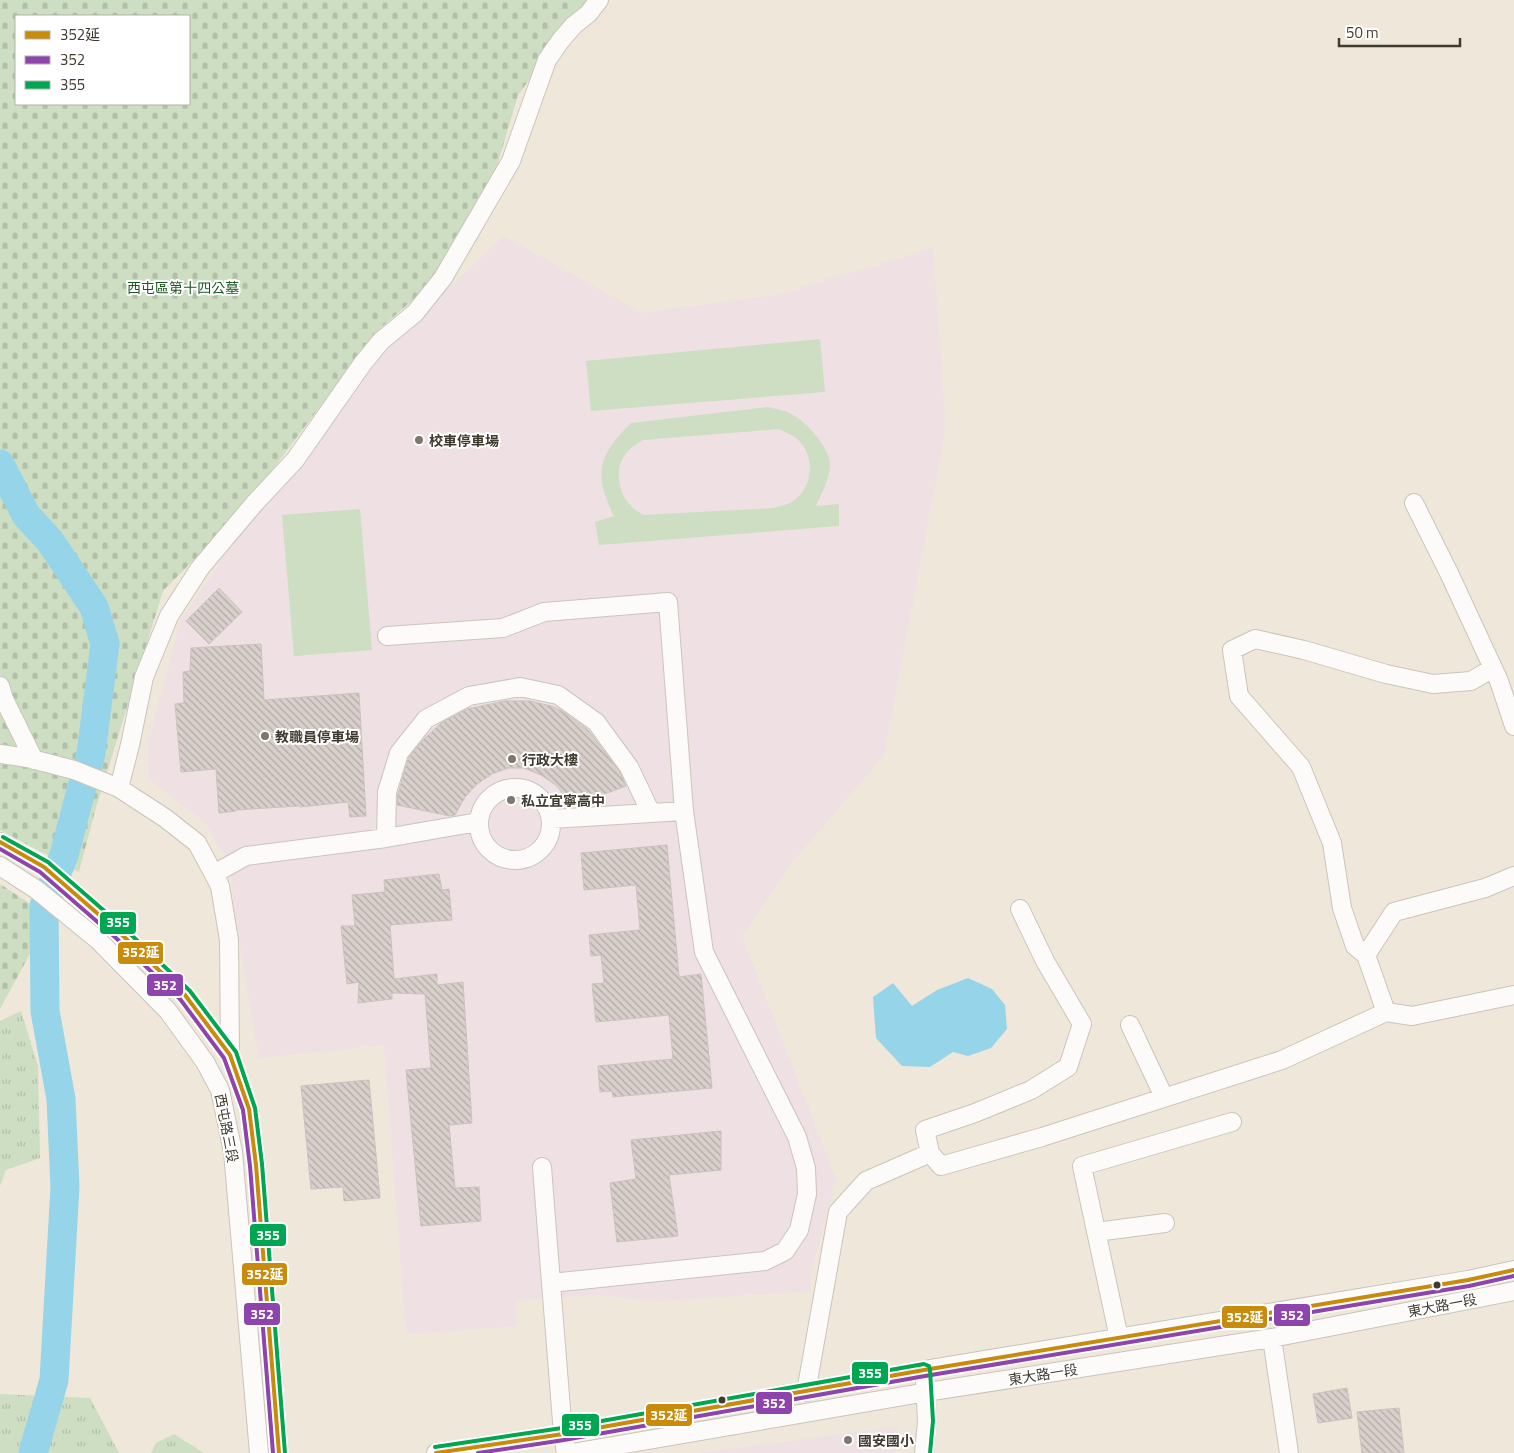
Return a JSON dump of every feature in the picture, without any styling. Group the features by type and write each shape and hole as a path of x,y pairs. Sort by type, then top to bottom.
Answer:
{"street":[{"path":"119,788 144,677 169,616 200,568 254,504 295,460 380,341 415,313 444,278 511,161 547,60 561,40 574,25 588,14 599,0"},
{"path":"1414,503 1493,668 1514,726"},
{"path":"387,636 503,628 544,612 668,602 684,811 704,952 797,1138 806,1168 807,1194 799,1230 785,1251 765,1261 551,1284"},
{"path":"1386,1012 1366,956 1355,946 1342,908 1332,843 1301,767 1238,696 1232,650 1255,640 1304,650 1386,674 1433,684 1471,680 1493,668"},
{"path":"0,686 4,699 34,760"},
{"path":"386,838 387,792 399,753 426,719 469,696 520,686 558,695 596,722 629,767 651,813"},
{"path":"0,754 74,770 119,788 165,818 197,843 220,886 229,940 230,1055"},
{"path":"513,787 524,788 538,796 548,808 551,819 550,834 543,848 531,856 516,860 502,858 489,850 479,832 480,812 485,802 502,789 513,787"},
{"path":"551,819 684,811"},
{"path":"214,874 246,856 386,838 478,822"},
{"name":"西屯路三段","path":"0,842 44,868 120,933 185,995 230,1055 250,1109 279,1453"},
{"name":"西屯路三段","path":"0,866 37,890 94,937 168,1011 204,1062 220,1090 233,1152 259,1453"},
{"path":"1366,956 1394,912 1485,888 1514,876"},
{"path":"1020,909 1045,961 1082,1024 1068,1067 1031,1090 975,1113 925,1130 930,1154 941,1166 1042,1137 1282,1060 1386,1012 1412,1016 1514,996"},
{"path":"1130,1025 1164,1097"},
{"path":"1119,1338 1082,1166 1232,1122"},
{"path":"806,1392 838,1212 866,1181 930,1154"},
{"path":"542,1167 566,1453"},
{"path":"1096,1232 1165,1223"},
{"name":"東大路一段","path":"436,1453 563,1434 924,1370 1468,1280 1514,1270"},
{"name":"東大路一段","path":"572,1453 926,1392 1272,1338 1514,1291"},
{"path":"1272,1338 1289,1453"},
{"path":"924,1370 927,1421 924,1453"}],"shaded area":[{"name":"私立宜寧高中","path":"504,236 642,313 776,295 933,248 946,428 884,755 791,864 742,936 836,1179 811,1273 810,1291 660,1301 597,1295 515,1300 516,1326 406,1334 384,1045 259,1058 234,908 230,865 205,822 148,779 148,742 181,620 230,548 390,343"},
{"name":"國安國小","path":"898,1427 895,1453 699,1453"}],"green space":[{"name":"西屯區第十四公墓","path":"0,0 588,0 518,95 495,173 431,284 376,332 240,513 163,591 95,811 79,872 0,830"},
{"path":"820,339 825,392 591,411 586,361"},
{"path":"768,407 788,413 810,429 826,451 830,465 829,476 816,506 839,504 839,526 599,545 595,522 614,516 603,488 602,466 611,445 631,423","holes":["779,429 794,437 802,445 807,453 809,462 810,471 805,488 790,503 774,508 644,515 632,507 626,500 620,487 619,472 623,458 629,450 643,440"]},
{"path":"360,509 372,650 294,656 282,515"},
{"path":"0,884 50,917 0,1009"},
{"path":"21,1011 38,1066 40,1158 6,1170 0,1186 0,1021"},
{"path":"0,1394 90,1398 119,1453 0,1453"},
{"path":"174,1434 204,1453 151,1453 156,1443"}],"water":[{"path":"968,978 992,989 1005,1005 1007,1029 991,1048 968,1056 953,1052 930,1067 902,1066 876,1038 873,997 893,983 912,1006 937,990"}],"building":[{"path":"219,588 242,612 209,644 186,621"},
{"name":"教職員停車場","path":"261,644 264,700 359,693 366,816 350,817 348,802 300,807 236,810 219,813 216,769 181,772 175,704 184,703 183,672 190,671 191,648"},
{"name":"行政大樓","path":"505,701 530,701 562,711 588,730 620,772 626,786 572,806 557,786 541,775 524,768 508,768 492,774 477,784 465,797 455,815 450,816 397,805 398,794 409,757 424,739 441,723 467,709"},
{"path":"667,845 679,977 701,974 712,1088 613,1097 612,1091 600,1092 598,1066 673,1059 669,1015 596,1022 592,984 604,983 601,955 591,956 589,935 640,930 636,885 584,890 581,853"},
{"path":"439,874 442,890 449,889 452,920 390,925 394,979 437,974 437,985 463,982 472,1123 449,1125 455,1188 479,1187 481,1221 421,1226 406,1070 431,1068 425,994 392,993 392,999 358,1003 359,982 347,984 341,926 355,926 352,895 385,892 384,880"},
{"path":"369,1080 380,1198 344,1201 343,1187 311,1189 301,1086"},
{"path":"721,1131 721,1170 669,1175 678,1236 617,1242 610,1183 636,1179 631,1140"},
{"path":"1347,1388 1352,1418 1318,1423 1313,1394"},
{"path":"1399,1408 1404,1453 1362,1453 1357,1412"}],"waterway":[{"path":"0,464 26,515 50,541 94,607 105,644 91,753 64,855 44,906 45,1011 61,1099 65,1187 54,1380 33,1453"}],"transit line":[{"name":"355","path":"3,837 48,862 124,928 190,991 236,1052 255,1108 262,1164 285,1453"},
{"name":"352延","path":"0,842 44,867 120,933 185,995 230,1055 249,1109 256,1165 279,1453"},
{"name":"352","path":"0,849 40,872 116,938 180,999 224,1058 243,1110 250,1166 273,1453"},
{"name":"352延","path":"436,1453 563,1434 924,1370 1468,1280 1514,1270"},
{"name":"352","path":"478,1453 564,1440 925,1376 1469,1286 1514,1276"},
{"name":"355","path":"435,1447 562,1428 924,1364 929,1366 930,1370 933,1421 930,1453"}],"place":[{"name":"校車停車場","path":"419,440"},
{"name":"教職員停車場","path":"265,736"},
{"name":"行政大樓","path":"512,759"},
{"name":"私立宜寧高中","path":"511,800"},
{"name":"國安國小","path":"848,1440"}]}
